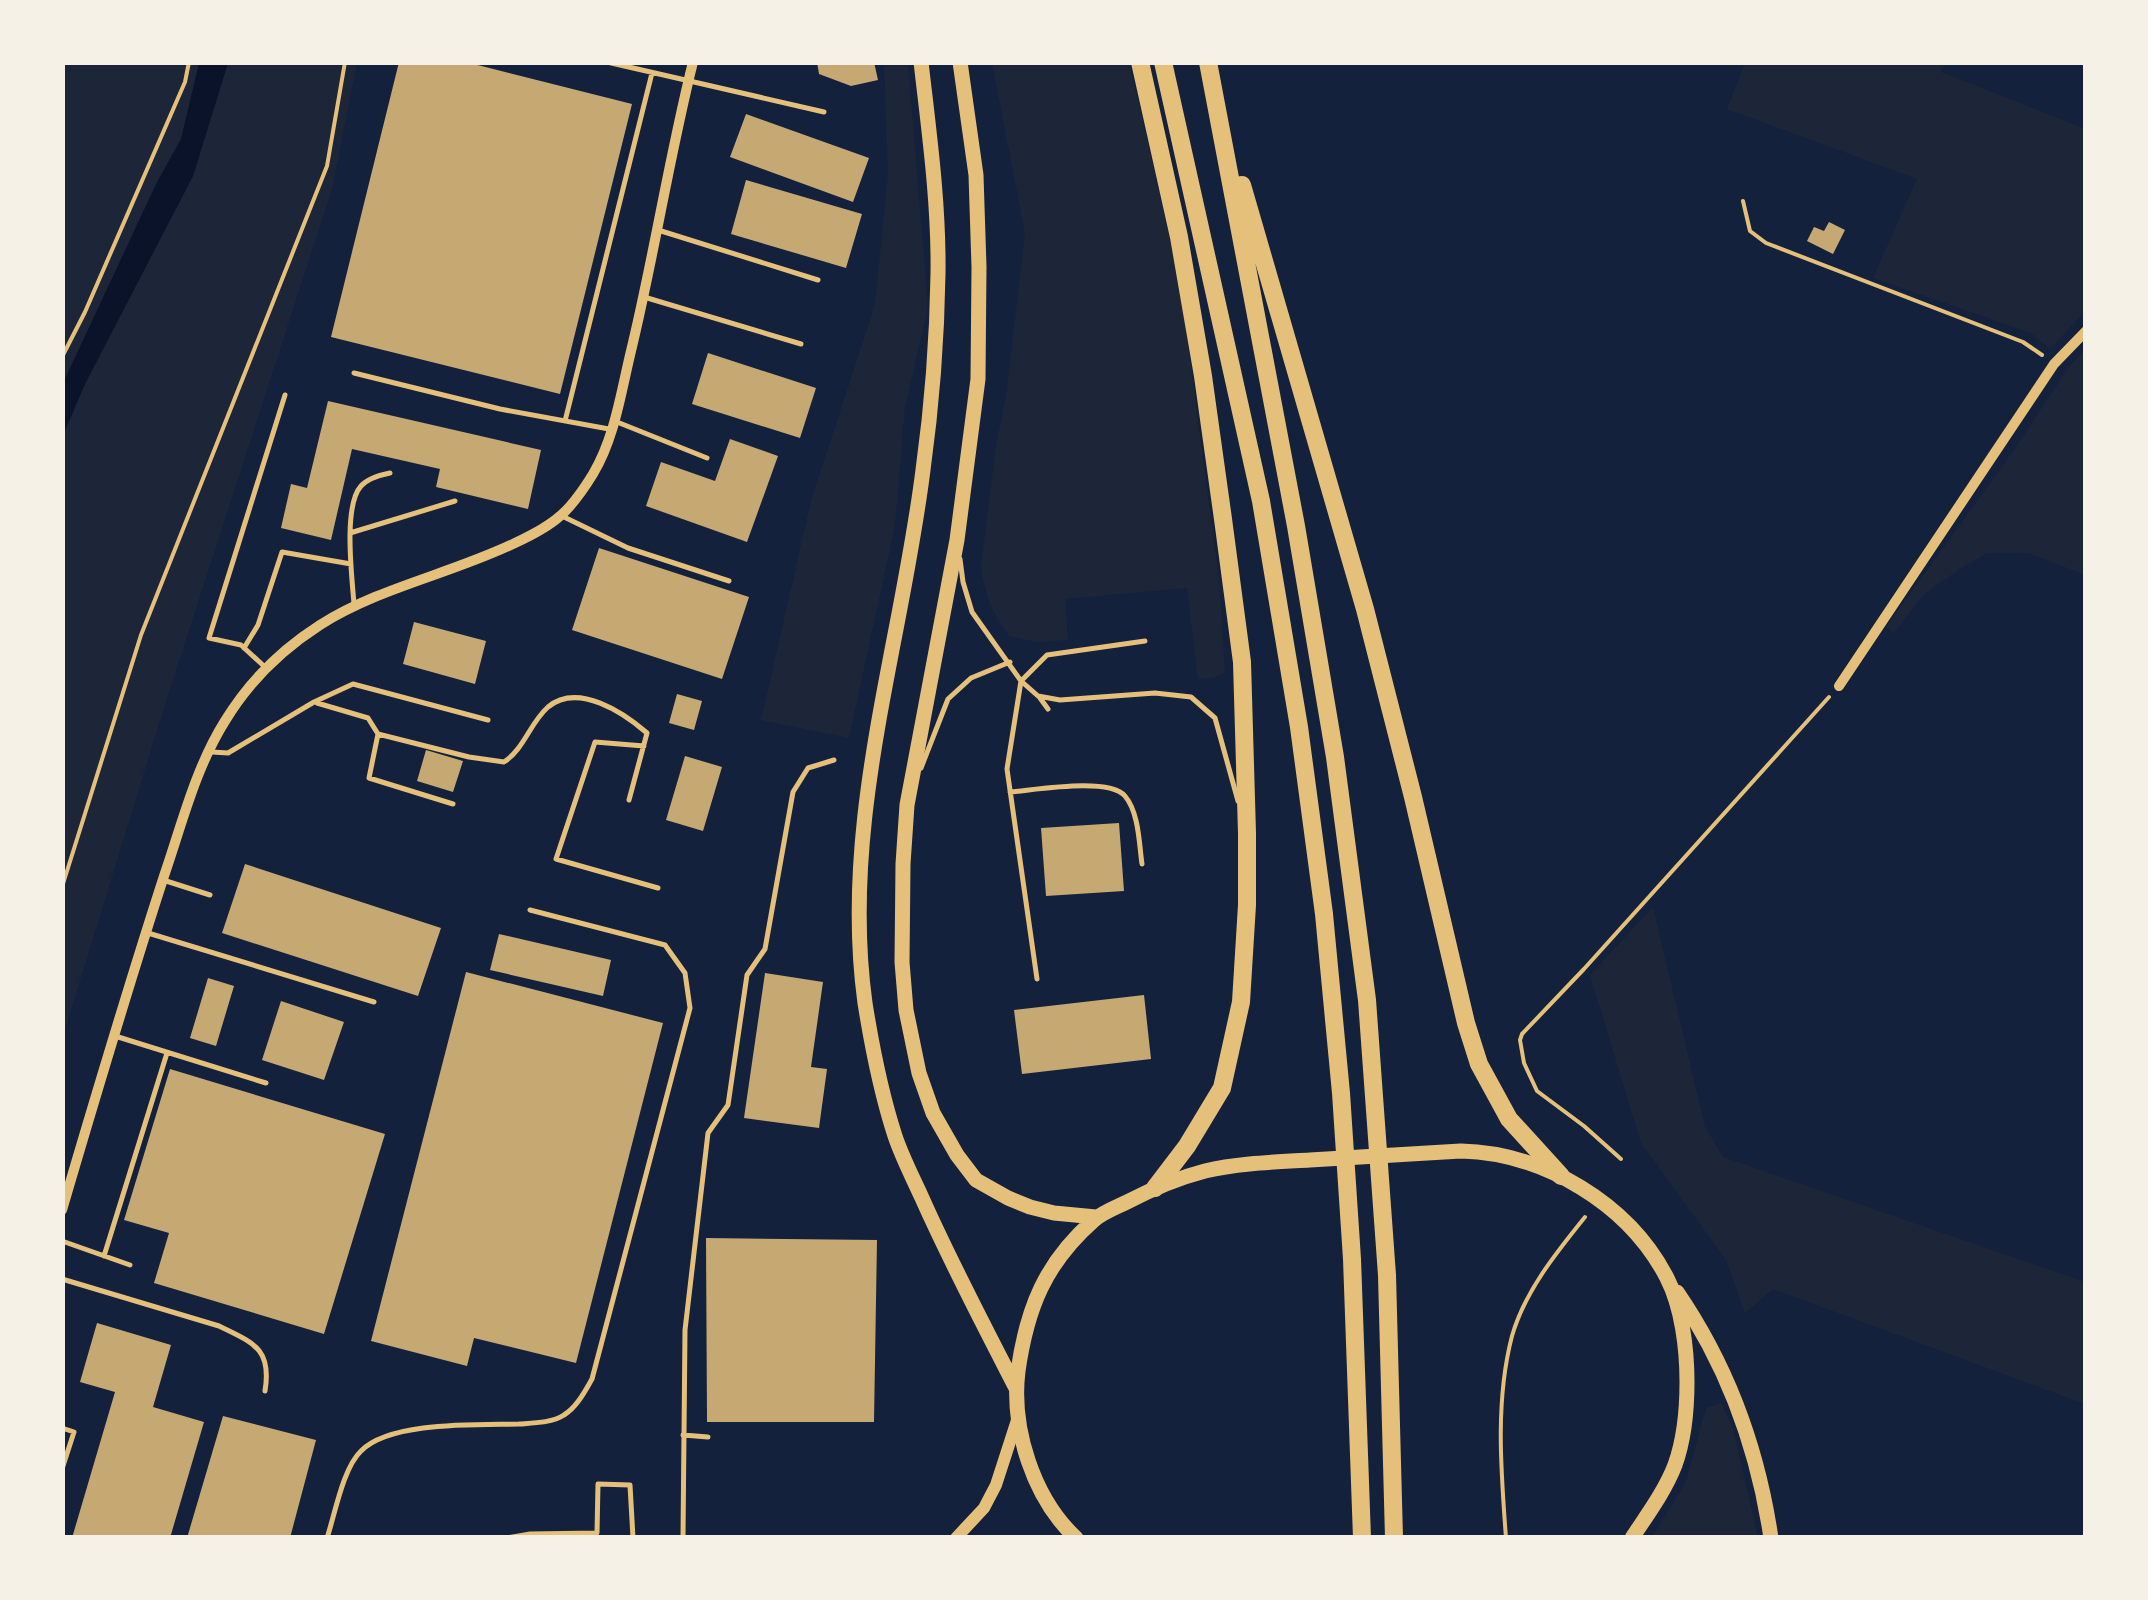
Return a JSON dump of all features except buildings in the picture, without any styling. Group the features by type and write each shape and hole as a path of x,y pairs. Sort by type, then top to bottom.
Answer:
{"highway":[{"path":"921,62 933,166 938,271 934,369 917,508 866,796 859,934 876,1064 896,1137 946,1253 1016,1388"},
{"path":"960,62 976,175 978,379 957,540 907,804 903,864 904,994 919,1073 933,1113 976,1180 1030,1206 1096,1218"},
{"path":"1140,62 1179,237 1226,537 1242,662 1247,833 1241,1002 1222,1088 1188,1146 1155,1188"},
{"path":"1163,62 1261,501 1299,727 1324,914 1341,1093 1353,1279 1362,1538"},
{"path":"1208,62 1296,526 1334,758 1366,1000 1387,1275 1394,1538"},
{"path":"1218,108 1365,610 1479,1064 1509,1119 1560,1176"},
{"path":"1076,1538 1040,1488 1027,1459 1016,1388 1024,1333 1040,1288 1050,1269 1096,1218 1155,1188 1207,1171 1274,1162 1489,1152 1560,1176 1614,1210 1648,1246 1719,1365 1750,1440 1772,1538"},
{"path":"1632,1538 1675,1464 1687,1406 1687,1362 1669,1281"}],"street":[{"path":"62,1210 145,932 197,777 224,722 266,668 296,641 354,606 489,556 528,536 561,515 593,474 613,425 694,62"},
{"path":"1838,686 2054,364 2086,331"},
{"path":"956,1538 984,1508 1018,1420"}],"lane":[{"path":"608,62 824,112"},
{"path":"565,421 652,72"},
{"path":"658,230 818,280"},
{"path":"644,298 801,344"},
{"path":"354,373 500,409 613,425 707,458"},
{"path":"266,668 241,645 209,638 285,396"},
{"path":"354,606 350,533 354,498 361,486 390,473"},
{"path":"350,533 455,500"},
{"path":"561,515 628,548 729,580"},
{"path":"957,540 972,612 1021,680 1048,709"},
{"path":"244,648 258,625 282,552 350,564"},
{"path":"1037,979 1007,769 1021,680 1047,654 1144,642"},
{"path":"907,804 948,699 971,678 1010,662"},
{"path":"209,752 228,752 244,745 314,702 353,684 488,720"},
{"path":"1038,696 1060,700 1154,693 1191,697 1215,718 1247,833"},
{"path":"378,734 504,762 514,756 550,705 569,699 593,699 630,719 647,734 629,800"},
{"path":"314,702 368,718 378,734 370,778 453,804"},
{"path":"644,746 595,742 556,859 658,888"},
{"path":"683,1538 684,1330 708,1134 728,1105 747,975 764,949 793,792 808,768 834,760"},
{"path":"1010,792 1098,786 1124,793 1135,817 1142,864"},
{"path":"163,880 210,895"},
{"path":"327,1538 350,1466 360,1451 376,1440 416,1428 540,1423 563,1416 577,1403 592,1378 690,1008 684,973 665,946 530,910"},
{"path":"145,932 374,1002"},
{"path":"112,1035 266,1083"},
{"path":"104,1256 167,1053"},
{"path":"62,1241 130,1265"},
{"path":"62,1279 232,1332 266,1358 265,1391"},
{"path":"62,1428 74,1432 62,1469"},
{"path":"683,1435 708,1438"},
{"path":"507,1538 597,1533 598,1484 630,1484 632,1538"}],"path":[{"path":"62,357 185,82 189,62"},
{"path":"62,887 141,636 327,166 345,62"},
{"path":"1743,201 1750,231 1766,243 2023,342 2054,364"},
{"path":"1621,1160 1537,1091 1524,1063 1522,1034 1838,686"},
{"path":"1506,1538 1502,1402 1513,1333 1544,1268 1585,1218"}],"shaded area":[{"path":"63,63 213,63 199,123 63,415"},
{"path":"199,63 228,63 193,176 85,384 63,435 63,383 181,139"},
{"path":"228,63 357,63 332,189 167,698 63,1036 63,435 85,384 193,176"},
{"path":"884,63 908,63 928,307 905,407 895,525 849,738 761,720 812,497 875,305 888,175"},
{"path":"992,63 1129,63 1179,276 1219,579 1225,672 1213,678 1198,679 1187,588 1065,599 1068,640 1037,642 1009,636 990,602 981,565 1025,234"},
{"path":"1745,63 1945,63 1941,72 2083,128 2085,125 2085,311 2050,349 2031,333 1873,278 1917,179 1727,109"},
{"path":"2085,349 2085,575 2029,553 1987,553 1922,596 1894,633 1886,627"},
{"path":"1653,907 1705,1127 1723,1157 2085,1282 2085,1404 1773,1289 1745,1313 1726,1260 1641,1143 1590,975"},
{"path":"1721,1403 1733,1428 1758,1537 1652,1537 1686,1482 1706,1408"}]}
